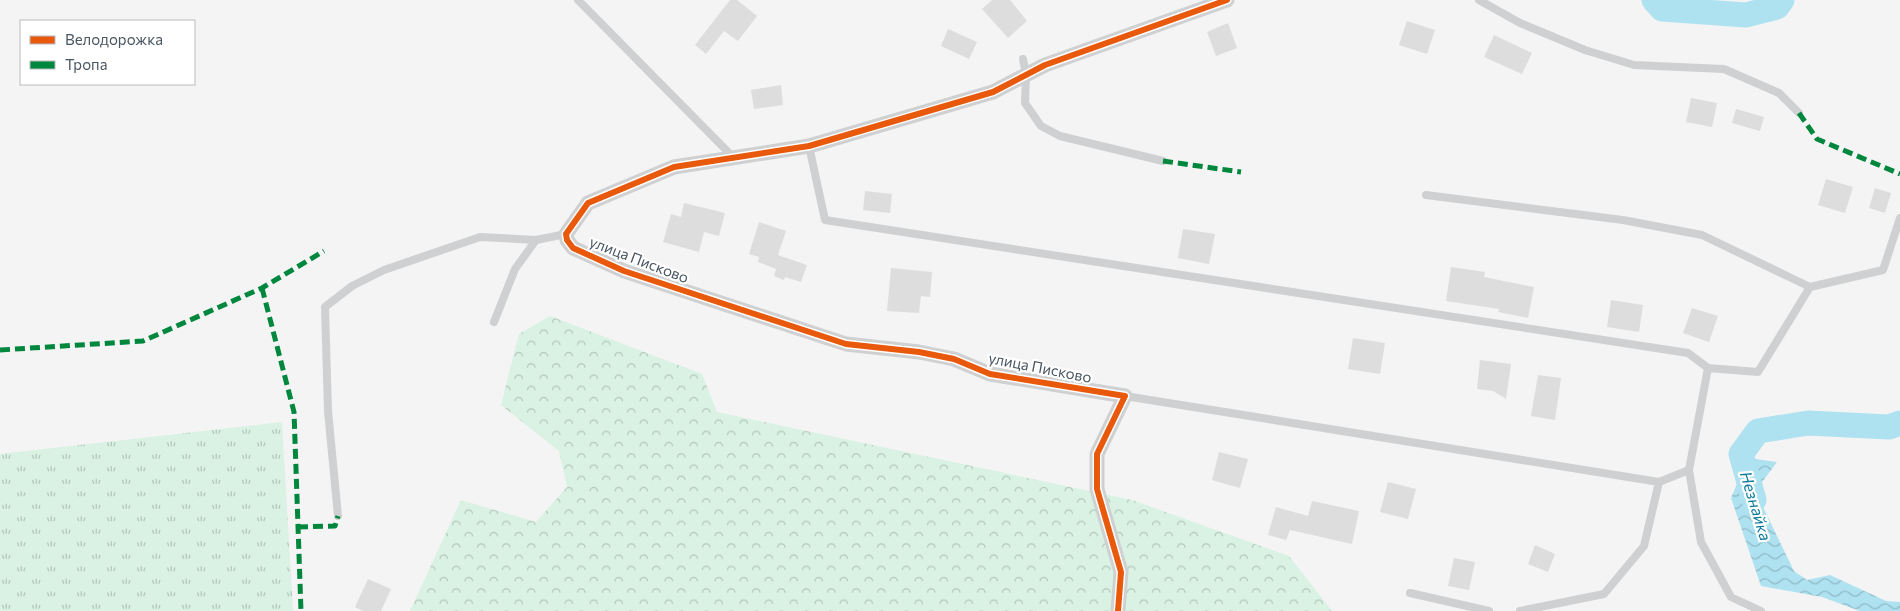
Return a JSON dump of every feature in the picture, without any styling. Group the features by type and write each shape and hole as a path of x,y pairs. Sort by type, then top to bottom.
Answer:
{"street":[{"path":"566,234 588,203 674,167 809,146 993,92 1045,64 1227,0"},
{"name":"улица Писково","path":"566,234 567,240 574,248 624,271 846,344 919,352 954,359 990,374 1125,396"},
{"path":"1118,611 1122,572 1097,489 1097,454 1125,396"}],"lane":[{"path":"578,0 734,158"},
{"path":"1479,0 1520,23 1585,50 1634,65 1724,68 1779,93 1799,113"},
{"path":"1022,59 1026,74 1025,103 1041,126 1060,136 1163,161"},
{"path":"809,146 825,220 1688,353 1708,368 1758,372 1810,287"},
{"path":"1426,196 1623,220 1702,235 1810,287 1883,270 1900,218"},
{"path":"338,516 328,410 325,307 352,286 384,270 480,237 536,240 566,234"},
{"path":"494,322 515,269 536,240"},
{"path":"1708,368 1689,470 1702,542 1731,597 1761,611"},
{"path":"1125,396 1659,482 1689,470"},
{"path":"1520,611 1604,594 1644,546 1659,482"},
{"path":"1410,593 1489,611"}],"green space":[{"path":"550,316 702,374 717,412 1132,500 1289,556 1332,611 410,611 461,500 536,522 567,487 559,451 501,405 519,334"},
{"path":"282,422 293,611 0,611 0,454"}],"water":[{"path":"1748,458 1777,462 1760,485 1762,505 1794,571 1807,580 1830,575 1886,601 1900,602 1900,611 1860,611 1822,597 1761,586 1731,498"}],"building":[{"path":"730,0 737,0 757,16 738,41 724,31 706,54 695,45"},
{"path":"992,0 1010,0 1027,21 1008,38 982,9"},
{"path":"1407,21 1435,30 1427,54 1399,45"},
{"path":"1228,23 1237,48 1216,56 1207,32"},
{"path":"948,29 977,42 969,59 941,46"},
{"path":"1494,35 1532,53 1522,74 1484,57"},
{"path":"781,85 783,105 754,109 751,90"},
{"path":"1691,98 1717,103 1712,127 1686,122"},
{"path":"1736,109 1764,117 1760,131 1732,123"},
{"path":"1826,179 1853,187 1845,213 1818,205"},
{"path":"1875,188 1891,193 1885,213 1869,208"},
{"path":"865,191 892,194 890,213 863,210"},
{"path":"684,203 725,213 719,236 704,232 699,252 663,242 671,214 681,217"},
{"path":"759,222 786,231 778,255 807,265 801,282 785,277 784,280 774,276 776,269 758,262 759,257 749,254"},
{"path":"1183,229 1215,234 1209,264 1178,258"},
{"path":"1451,267 1485,272 1484,277 1534,287 1528,318 1498,312 1499,309 1446,301"},
{"path":"891,268 932,272 930,297 921,296 919,313 887,311"},
{"path":"1611,300 1643,305 1639,332 1607,327"},
{"path":"1692,308 1718,316 1709,342 1683,333"},
{"path":"1353,338 1385,343 1380,374 1348,369"},
{"path":"1480,360 1511,364 1506,399 1493,391 1477,389"},
{"path":"1538,375 1561,378 1555,420 1531,416"},
{"path":"1219,452 1248,459 1240,488 1212,480"},
{"path":"1388,482 1416,489 1408,519 1380,512"},
{"path":"1312,501 1359,511 1352,544 1290,530 1286,540 1268,535 1276,507 1308,516"},
{"path":"1535,545 1555,554 1548,572 1528,564"},
{"path":"1454,558 1475,562 1469,590 1448,586"},
{"path":"368,579 391,589 381,611 363,611 355,607"}],"waterway":[{"name":"Незнайка","path":"1654,0 1662,9 1746,15 1777,7 1782,0"},
{"name":"Незнайка","path":"1754,500 1741,454 1758,431 1808,423 1889,427 1900,423"}],"marked path":[{"path":"1799,113 1817,139 1900,174"},
{"path":"1163,161 1241,172"},
{"path":"0,350 143,341 262,288 324,251"},
{"path":"262,288 294,412 301,611"},
{"path":"298,527 335,526 338,516"}],"cycle path":[{"path":"1118,611 1121,572 1097,489 1097,454 1125,396 990,374 954,359 919,352 846,344 624,271 573,248 567,240 566,234 588,203 674,167 809,146 993,92 1045,65 1227,0"}]}
